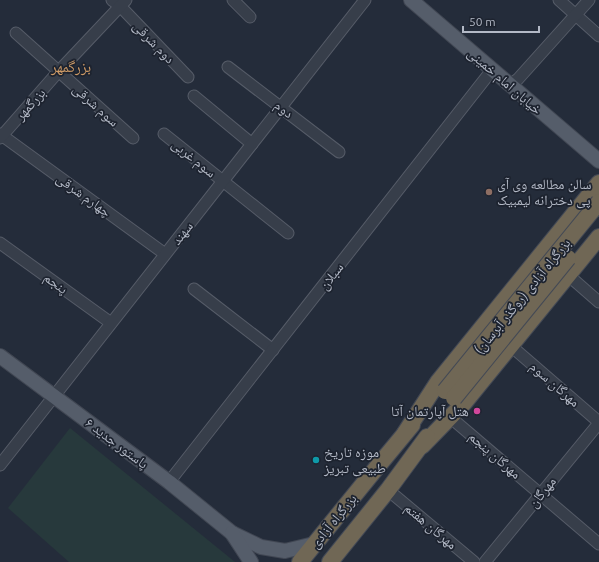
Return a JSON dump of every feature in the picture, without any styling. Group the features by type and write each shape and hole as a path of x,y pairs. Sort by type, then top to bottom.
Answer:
{"highway":[{"path":"405,433 438,382 599,183"},
{"name":"بزرگراه آزادی (روگذر آبرسان)","path":"450,394 599,202"},
{"name":"بزرگراه آزادی (روگذر آبرسان)","path":"450,394 599,219"},
{"path":"422,446 464,403 599,237"},
{"path":"531,267 542,265 554,270 558,279 558,288"},
{"name":"بزرگراه آزادی","path":"300,562 405,433 450,394"},
{"name":"بزرگراه آزادی","path":"331,562 422,446 450,394"}],"main road":[{"name":"خیابان امام خمینی","path":"411,0 492,70 514,82 599,162"},
{"name":"پاستور جدید ۶","path":"0,356 169,482 232,533 261,547 285,551 314,544"},
{"name":"پاستور جدید ۶","path":"232,533 251,562"}],"street":[{"path":"233,0 250,17"},
{"name":"سهند","path":"0,465 365,0"},
{"path":"559,0 599,36"},
{"path":"514,82 589,0"},
{"name":"بزرگمهر","path":"1,136 119,2"},
{"name":"دوم شرقی","path":"119,2 188,77"},
{"path":"16,33 58,72"},
{"name":"دوم","path":"228,66 339,152"},
{"name":"سبلان","path":"169,482 492,70"},
{"name":"سوم شرقی","path":"58,72 133,138"},
{"path":"194,96 252,144"},
{"name":"سوم غربی","path":"164,134 223,181"},
{"name":"چهارم شرقی","path":"1,136 166,254"},
{"path":"223,181 288,233"},
{"name":"پنجم","path":"0,243 111,324"},
{"path":"568,275 599,302"},
{"path":"194,289 273,350"},
{"name":"مهرگان سوم","path":"511,346 599,423"},
{"name":"مهرگان پنجم","path":"450,417 599,544"},
{"name":"مهرگان","path":"485,562 599,423"},
{"name":"مهرگان هفتم","path":"388,490 474,562"}],"shaded area":[{"path":"70,428 235,562 69,562 8,508"}],"place":[{"name":"سالن مطالعه وی آی پی دخترانه لیمبیک","path":"489,192"},
{"name":"هتل آپارتمان آتا","path":"477,411"},
{"name":"موزه تاریخ طبیعی تبریز","path":"316,460"}],"district":[{"name":"بزرگمهر","path":"71,66"}]}
